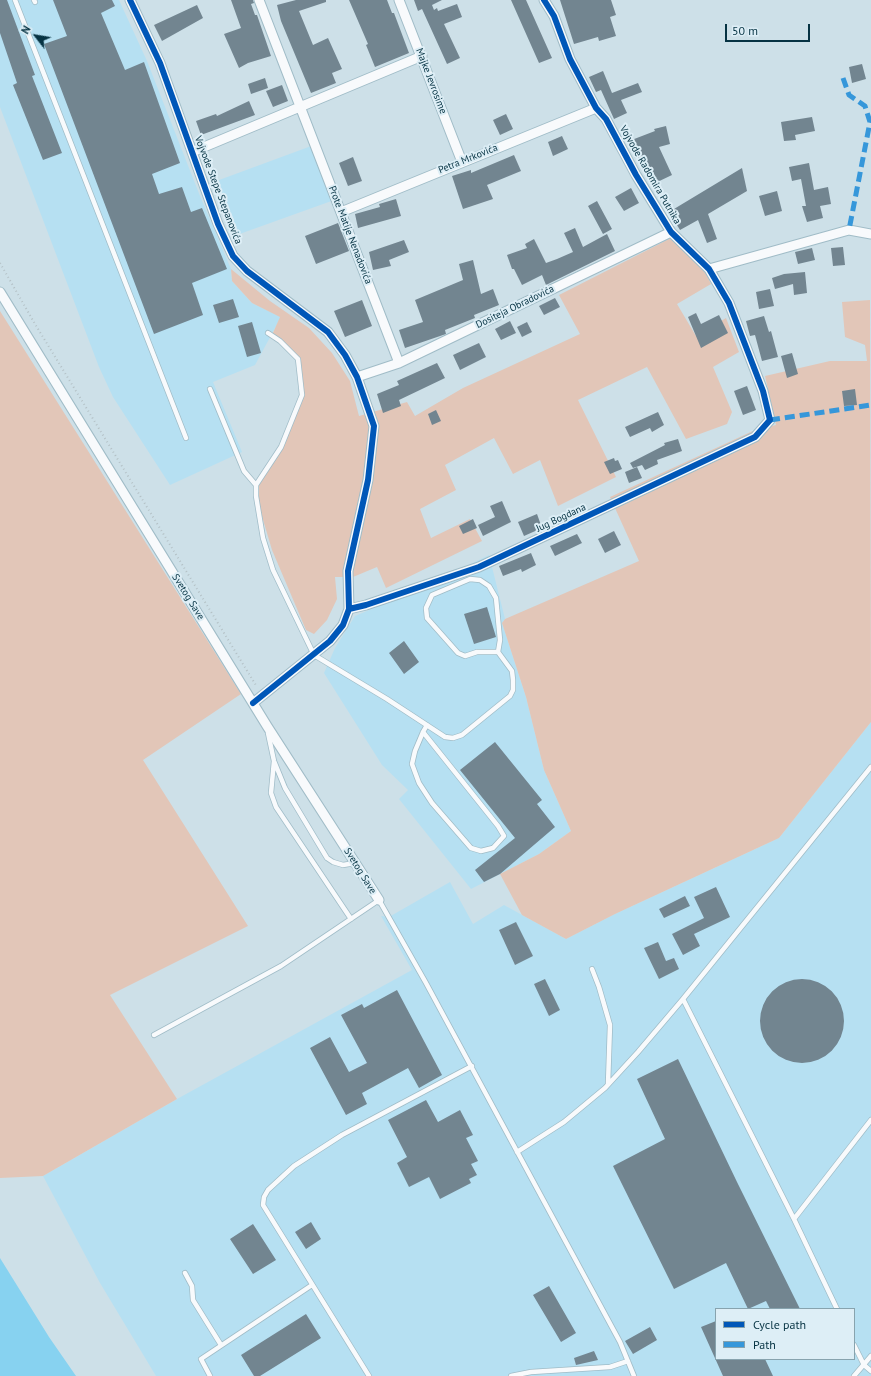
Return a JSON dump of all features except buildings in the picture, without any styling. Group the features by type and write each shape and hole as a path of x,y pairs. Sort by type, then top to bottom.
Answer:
{"street":[{"name":"Vojvode Stepe Stepanovića","path":"130,0 160,63 218,224 233,256 247,271 328,332 345,355 357,377 374,426 368,480 348,571 349,609 343,625 330,641 314,655 253,703"},
{"name":"Prote Matije Nenadovića","path":"259,0 399,363"},
{"name":"Majke Jevrosime","path":"399,0 462,162"},
{"name":"Vojvode Radomira Putnika","path":"544,0 554,16 570,59 596,108 606,119 636,175 671,232 709,269 729,303 763,391 770,420"},
{"path":"192,152 422,56"},
{"name":"Petra Mrkovića","path":"341,212 596,108"},
{"path":"709,269 849,230 871,234"},
{"name":"Dositeja Obradovića","path":"357,377 399,363 671,232"},
{"name":"Svetog Save","path":"0,292 266,726 379,900"},
{"name":"Jug Bogdana","path":"349,609 366,605 479,567 754,437 770,420"}],"lane":[{"path":"15,0 186,438"},
{"path":"256,485 281,447 302,394 298,359 280,341 268,333"},
{"path":"210,389 244,471 256,485 263,538 273,570 314,655 387,699 445,737 453,738 462,735 510,696 513,690 512,671 498,652 500,640 496,598 489,586 480,580 470,579 432,596 426,608 427,618 458,653 466,656 477,652 498,652"},
{"path":"424,732 498,826 504,836 493,848 481,851 471,848 432,802 419,783 412,764 424,732 427,725"},
{"path":"266,726 274,761 291,800 327,858 333,862 343,865 355,863"},
{"path":"274,761 272,793 276,807 351,919"},
{"path":"517,1152 564,1122 608,1084 638,1052 683,999 871,767"},
{"path":"154,1035 281,966 379,900 472,1066 620,1342 634,1376"},
{"path":"592,969 599,986 610,1025 608,1084"},
{"path":"683,999 794,1218 837,1308"},
{"path":"369,1376 263,1205 264,1197 268,1190 294,1166 342,1135 472,1066"},
{"path":"794,1218 871,1120"},
{"path":"185,1273 192,1286 193,1300 221,1345"},
{"path":"210,1376 201,1359 312,1285"},
{"path":"855,1346 864,1365 871,1371"},
{"path":"854,1376 871,1356"},
{"path":"511,1376 531,1372 610,1367 628,1361"}],"path":[{"path":"0,263 31,318 255,682 262,697"}],"shaded area":[{"path":"0,0 119,0 147,61 200,196 231,269 232,281 252,303 281,317 255,365 213,382 242,452 170,485 113,397 99,367 0,107"},
{"path":"314,145 337,199 234,236 211,183"},
{"path":"673,237 703,267 711,284 677,304 696,336 726,318 739,352 713,367 732,412 727,424 686,439 647,367 578,400 616,477 558,506 540,460 513,474 494,438 445,465 456,490 420,509 431,538 470,519 482,541 386,588 377,567 353,577 335,577 337,599 327,620 314,634 306,630 272,550 256,496 256,485 281,447 302,395 298,359 272,335 280,317 252,303 232,281 231,269 270,301 309,328 332,353 350,381 359,416 407,402 415,416 463,388 580,334 559,295"},
{"path":"870,300 871,722 779,838 615,914 566,939 522,915 500,874 539,854 571,831 544,770 526,697 502,623 505,619 639,561 610,497 755,430 776,425 765,376 830,361 867,361 865,345 845,337 842,302"},
{"path":"0,311 241,694 143,760 248,926 110,995 177,1099 43,1176 0,1178"},
{"path":"489,555 505,619 502,623 526,697 544,770 571,831 539,854 471,889 399,799 408,790 382,765 324,673 335,648 355,616 431,584"},
{"path":"871,722 871,1376 156,1376 100,1283 43,1176 177,1099 412,970 381,916 389,917 450,882 473,924 504,905 566,939 615,914 779,838"},
{"path":"0,1258 49,1337 76,1376 0,1376"}],"marked path":[{"path":"843,78 849,95 865,106 870,122 849,230"},
{"path":"770,420 871,405"}],"cycle path":[{"path":"130,0 160,63 218,224 233,256 247,271 328,332 345,355 357,377 374,426 368,480 348,571 349,609 343,625 330,641 253,703"},
{"path":"349,609 366,605 479,567 755,437 770,420 763,391 729,303 709,269 671,232 636,175 606,119 596,108 570,59 554,16 544,0"}]}
